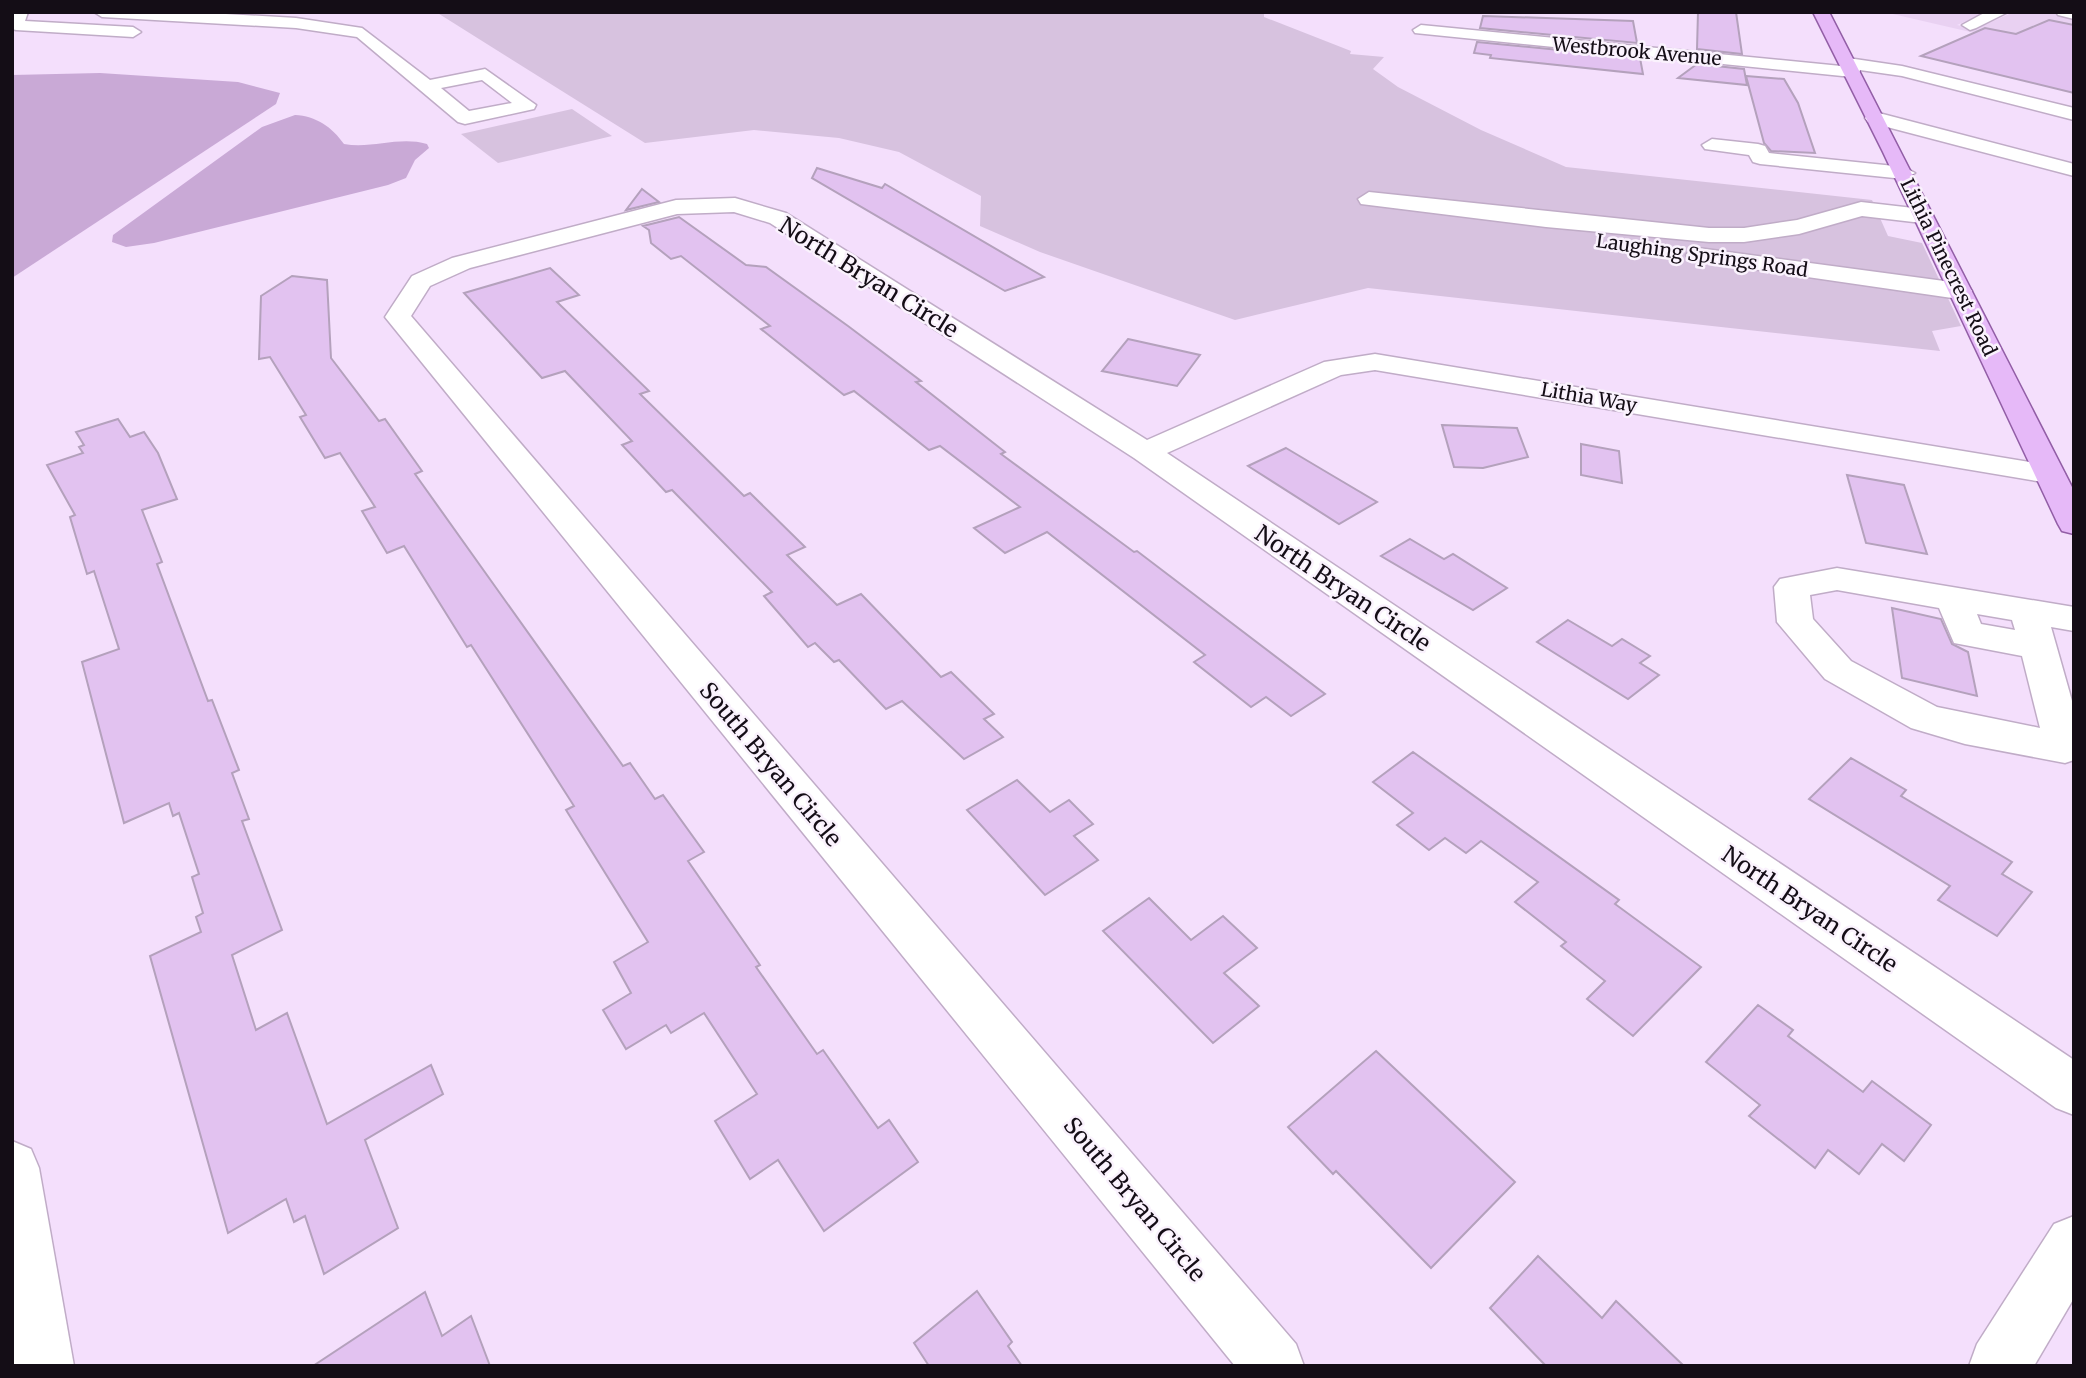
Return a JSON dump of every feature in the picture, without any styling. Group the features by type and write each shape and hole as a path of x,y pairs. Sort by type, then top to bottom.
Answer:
{"main road":[{"name":"Lithia Pinecrest Road","path":"1821,12 1904,173 1922,216 2074,524"}],"street":[{"path":"20,12 16,25 155,34"},
{"path":"102,12 296,23 362,33 426,86"},
{"path":"1970,25 2000,12"},
{"path":"2064,12 2074,14"},
{"name":"Westbrook Avenue","path":"1421,30 1902,71 2074,114"},
{"path":"355,53 393,58"},
{"path":"1874,118 2074,170"},
{"path":"1712,145 1758,150 1760,158 1904,173"},
{"path":"1846,167 1836,146 1893,152"},
{"path":"1369,199 1546,220 1709,235 1799,228 1861,209 1922,216"},
{"name":"North Bryan Circle","path":"573,234 676,207 735,205 778,218 1145,452 2074,1090"},
{"name":"Laughing Springs Road","path":"1444,221 1959,291"},
{"name":"South Bryan Circle","path":"573,234 461,263 421,281 398,317 1274,1366"},
{"name":"Lithia Way","path":"1145,452 1334,368 1375,362 2049,474"},
{"path":"2028,611 2040,646 2065,747 1965,729 1925,718 1838,670 1795,622 1792,587 1837,579 2074,618"},
{"path":"1953,598 1967,634 2040,646"},
{"path":"12,1168 43,1366"},
{"path":"1999,1366 2074,1244"}],"shaded area":[{"path":"436,12 1264,12 1264,17 1351,51 1350,54 1384,57 1373,69 1398,87 1481,130 1566,167 1872,200 1888,236 1922,243 1961,326 1932,331 1940,351 1368,288 1235,320 1040,252 980,226 981,196 899,152 839,138 754,130 645,143"},
{"path":"1884,12 1987,12 1957,25 1975,29 2014,12 2052,12 2074,17 2074,56"},
{"path":"100,73 238,82 280,93 276,104 12,278 12,75"},
{"path":"572,109 612,136 498,163 461,134"},
{"path":"295,115 323,124 344,144 406,141 427,144 429,148 415,160 406,178 388,185 154,243 126,247 112,242 113,235 262,127"}],"building":[{"path":"1698,12 1736,12 1742,54 1697,49"},
{"path":"1483,16 1633,21 1637,43 1480,28"},
{"path":"2049,20 2074,25 2074,93 1921,56 1985,28 2016,34"},
{"path":"1477,42 1640,58 1643,74 1490,58 1491,55 1474,53"},
{"path":"1697,64 1744,69 1747,85 1678,78"},
{"path":"1746,76 1784,79 1798,103 1815,153 1771,151 1764,143"},
{"path":"817,168 882,188 885,184 1044,277 1005,291 812,178"},
{"path":"642,189 659,202 626,210"},
{"path":"679,217 746,265 766,267 848,326 921,381 916,382 1005,452 1001,454 1134,552 1137,551 1325,694 1291,716 1266,697 1251,707 1194,662 1205,655 1047,532 1005,553 974,528 1020,507 940,446 929,450 854,391 844,395 761,329 770,326 681,256 671,259 651,243 649,230 643,226"},
{"path":"550,268 579,295 557,302 649,391 640,394 744,496 750,493 805,547 787,555 837,605 861,594 941,677 951,672 994,714 984,719 1003,737 964,759 902,701 886,709 839,660 834,662 815,643 808,647 764,596 772,592 672,490 666,492 622,445 632,441 565,371 542,378 464,293"},
{"path":"292,276 327,280 331,358 379,421 385,419 422,471 415,474 623,766 630,763 655,799 663,795 704,852 688,861 760,965 756,967 817,1054 823,1050 878,1128 889,1120 918,1162 824,1231 778,1160 750,1179 715,1121 757,1094 704,1013 671,1033 666,1025 626,1049 603,1010 631,993 614,962 648,942 566,810 574,806 471,645 467,647 404,546 387,553 362,511 375,507 340,453 325,458 300,417 306,415 270,357 259,359 261,296"},
{"path":"1128,339 1200,355 1177,386 1102,371"},
{"path":"118,419 130,437 144,432 158,453 177,499 142,510 162,562 157,564 208,701 212,700 239,770 232,773 249,819 242,821 282,930 232,955 256,1030 287,1013 327,1124 431,1065 443,1094 365,1140 398,1228 324,1274 305,1216 294,1222 286,1199 228,1233 150,956 201,932 196,917 203,913 192,877 199,874 179,813 173,816 169,803 124,823 82,662 119,649 94,571 87,574 70,517 75,515 47,465 83,453 79,447 84,445 76,432"},
{"path":"1442,425 1517,428 1528,457 1483,468 1454,467"},
{"path":"1581,444 1619,451 1622,483 1581,475"},
{"path":"1286,448 1377,502 1339,524 1248,466"},
{"path":"1847,475 1904,485 1927,554 1866,543"},
{"path":"1410,539 1444,559 1453,554 1507,588 1473,610 1381,556"},
{"path":"1892,608 1941,619 1952,644 1968,652 1977,696 1902,678"},
{"path":"1568,620 1612,646 1622,639 1650,656 1640,663 1659,675 1628,699 1537,642"},
{"path":"1413,752 1619,900 1615,904 1701,967 1633,1036 1587,999 1605,981 1561,946 1566,942 1515,902 1538,882 1481,841 1466,853 1445,838 1429,850 1397,825 1413,813 1373,782"},
{"path":"1851,758 1906,790 1901,796 2012,862 2002,874 2032,892 1997,936 1938,900 1950,886 1809,799"},
{"path":"1017,780 1050,812 1069,800 1093,824 1074,836 1098,860 1045,895 967,810"},
{"path":"1149,898 1191,940 1223,916 1257,948 1224,973 1259,1006 1213,1043 1103,931"},
{"path":"1758,1005 1793,1030 1788,1036 1863,1092 1872,1081 1931,1125 1904,1161 1882,1144 1859,1174 1828,1150 1815,1168 1749,1116 1760,1105 1706,1062"},
{"path":"1376,1051 1515,1182 1431,1268 1336,1171 1333,1174 1288,1127"},
{"path":"1538,1256 1602,1318 1616,1301 1684,1366 1546,1366 1490,1308"},
{"path":"977,1291 1012,1342 1008,1346 1022,1366 929,1366 914,1343"},
{"path":"425,1292 442,1336 471,1316 490,1366 313,1366"}]}
